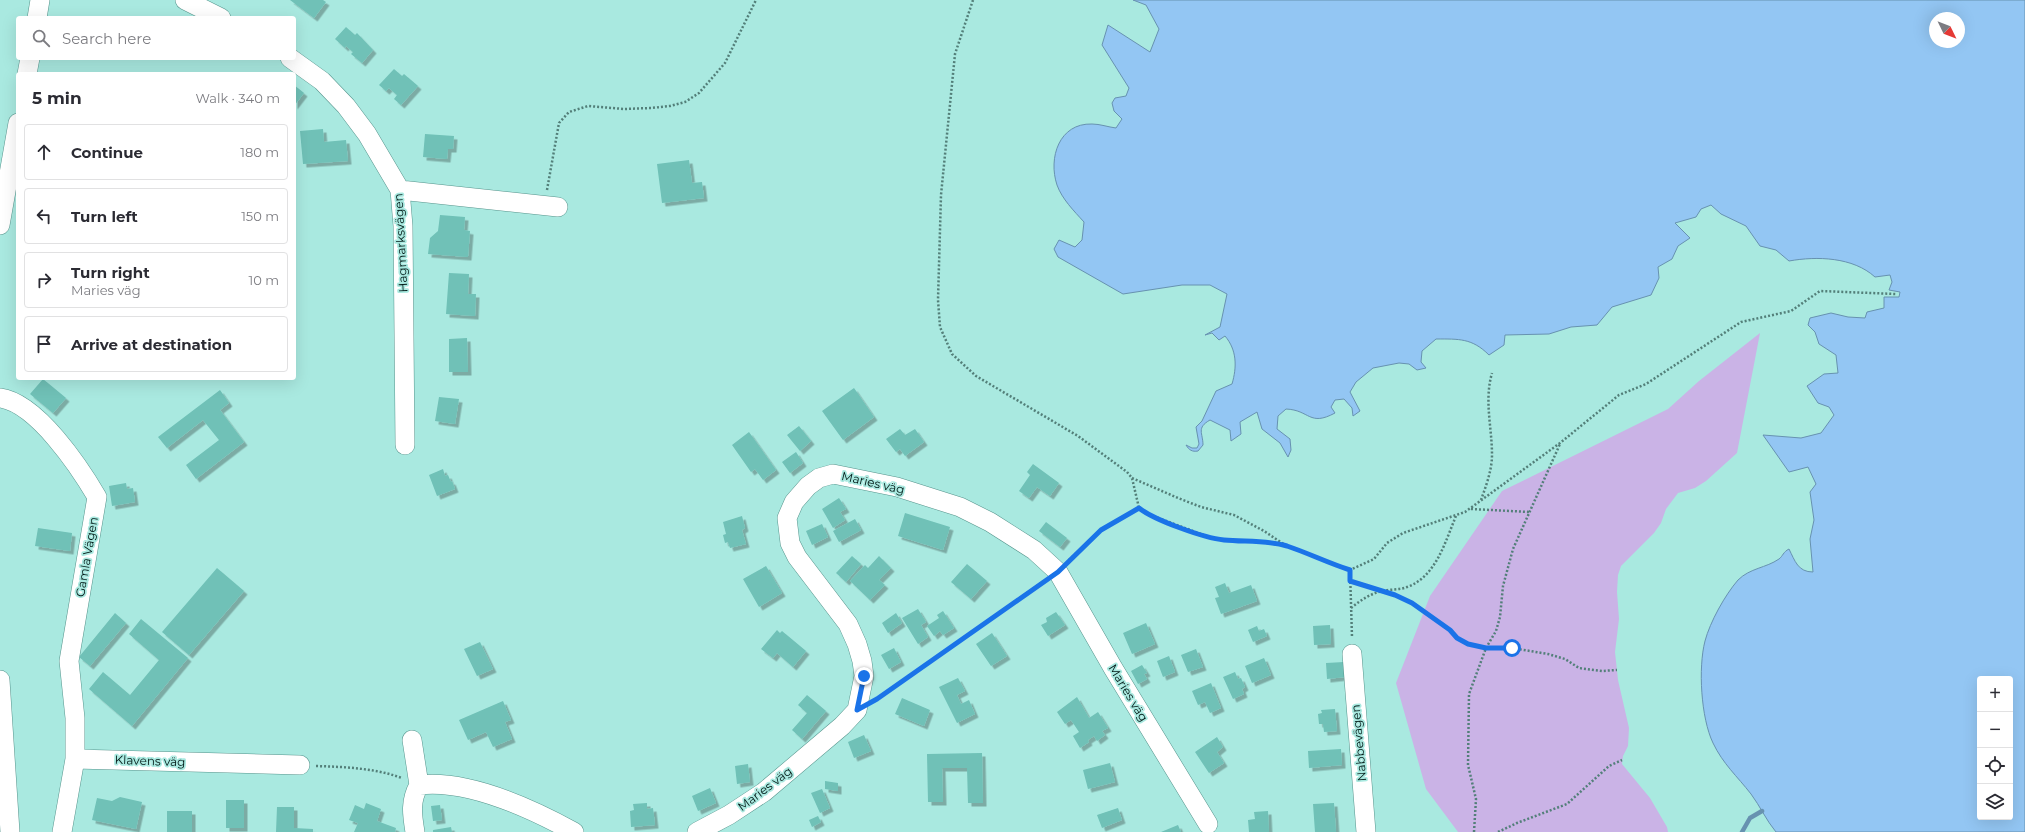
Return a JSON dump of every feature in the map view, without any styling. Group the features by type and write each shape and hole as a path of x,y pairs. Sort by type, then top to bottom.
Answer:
{"street":[{"path":"37,16 40,0"},
{"path":"185,0 218,16"},
{"path":"27,72 30,60"},
{"name":"Hagmarksvägen","path":"293,60 322,81 346,106 367,134 400,190 403,226 405,445"},
{"path":"0,226 16,136"},
{"path":"400,190 558,206"},
{"name":"Gamla Vägen","path":"0,398 15,404 53,434 76,462 97,497 69,661 75,718 75,759"},
{"name":"Maries väg","path":"697,832 728,815 764,792 842,726 857,710 864,676 862,661 857,644 848,624 809,573 790,544 787,518 794,502 808,486 819,478 833,474 853,476 897,486 960,507 990,522 1034,550 1058,572 1113,668 1208,824"},
{"name":"Nabbevägen","path":"1352,654 1366,832"},
{"path":"0,680 10,832"},
{"path":"412,740 419,785 414,794 411,805 415,832"},
{"path":"62,832 75,759"},
{"name":"Klavens väg","path":"75,759 300,765"},
{"path":"419,785 434,783 466,788 528,809 574,832"}],"path":[{"path":"535,204 546,192 559,123 569,112 588,106 624,109 651,108 670,106 685,102 699,93 725,63 756,0"},
{"path":"973,0 954,54 942,195 938,300 940,327 952,354 976,376 1078,436 1120,466 1132,478 1201,507 1234,515 1264,531 1287,546 1350,570 1374,559 1387,543 1403,533 1456,516 1470,509 1560,443 1619,395 1646,384 1741,322 1791,311 1820,291 1896,294"},
{"path":"1480,501 1486,488 1492,457 1488,402 1488,387 1492,373"},
{"path":"1474,832 1476,799 1468,765 1469,694 1486,648 1496,631 1500,617 1503,586 1513,549 1560,443"},
{"path":"1132,478 1139,508 1152,516 1209,537 1222,540 1260,542 1287,546"},
{"path":"857,710 877,699 1058,572 1101,530 1139,508"},
{"path":"1470,509 1530,512"},
{"path":"1351,608 1370,595 1382,591 1406,588 1424,578 1440,553 1456,516"},
{"path":"1350,570 1352,654"},
{"path":"1350,581 1382,591 1412,603 1462,641 1486,648 1512,648 1548,654 1565,659 1579,668 1602,671 1617,670"},
{"path":"1498,832 1567,804 1609,766 1622,760"},
{"path":"300,765 359,768 389,774 419,785"}],"shaded area":[{"path":"1760,333 1737,453 1706,481 1695,488 1678,493 1666,509 1661,523 1654,533 1621,566 1618,575 1617,592 1619,619 1615,652 1618,680 1629,728 1628,746 1623,756 1622,764 1650,798 1667,827 1668,832 1458,832 1426,789 1396,683 1430,596 1502,491 1668,409 1699,381"}],"water":[{"path":"1133,0 2025,0 2025,832 1776,832 1751,794 1721,757 1709,733 1703,707 1701,679 1703,652 1707,634 1723,601 1733,586 1743,576 1753,570 1774,562 1789,549 1795,562 1800,568 1808,572 1813,572 1810,539 1814,520 1810,492 1816,484 1808,467 1789,472 1763,435 1801,438 1821,433 1834,415 1829,407 1818,403 1807,386 1824,374 1838,373 1836,355 1819,344 1815,332 1808,325 1810,318 1831,313 1848,317 1865,318 1867,312 1884,308 1884,297 1899,297 1900,292 1889,290 1892,282 1890,275 1875,277 1856,265 1834,260 1800,259 1789,261 1776,250 1760,246 1746,226 1721,214 1711,205 1701,209 1696,217 1675,223 1690,238 1678,246 1672,259 1658,267 1659,278 1651,295 1612,307 1597,325 1571,327 1549,334 1505,335 1504,345 1489,355 1483,349 1471,342 1452,339 1436,339 1422,351 1421,362 1426,368 1417,370 1409,364 1399,363 1373,368 1356,382 1350,392 1360,411 1353,416 1352,408 1344,399 1335,400 1331,407 1335,413 1326,417 1314,418 1294,410 1286,409 1278,416 1277,429 1290,439 1291,450 1288,457 1280,443 1262,429 1257,412 1240,422 1241,434 1231,441 1230,430 1210,420 1203,426 1201,431 1203,445 1198,451 1192,451 1186,445 1192,448 1197,448 1199,444 1196,427 1202,421 1216,391 1232,384 1234,378 1235,359 1229,341 1225,336 1219,340 1212,333 1205,335 1220,327 1227,294 1210,285 1182,285 1123,294 1058,257 1054,249 1059,240 1075,247 1082,240 1084,222 1065,200 1057,185 1054,164 1055,154 1059,144 1071,129 1081,125 1095,124 1116,128 1122,119 1114,111 1112,103 1115,98 1126,96 1129,88 1102,45 1108,25 1150,52 1159,29 1146,5"}],"building":[{"path":"290,0 323,0 326,2 314,18"},
{"path":"346,27 355,35 357,33 373,50 362,63 351,54 353,52 346,46 345,48 335,39"},
{"path":"394,69 402,76 404,74 418,86 401,105 394,99 397,95 389,88 386,91 379,85"},
{"path":"296,87 304,93 296,103"},
{"path":"323,129 324,142 346,140 348,161 303,164 300,131"},
{"path":"425,134 454,136 453,149 448,149 447,159 423,157"},
{"path":"689,160 692,183 702,182 704,198 662,203 657,164"},
{"path":"440,215 465,217 464,230 470,231 468,257 428,254 430,238 438,231"},
{"path":"449,273 469,274 468,294 476,294 475,316 446,314"},
{"path":"467,338 468,372 449,372 449,339"},
{"path":"42,380 44,380 66,398 53,413 30,394"},
{"path":"854,388 874,417 843,440 822,411"},
{"path":"220,390 229,403 220,410 244,442 196,479 186,465 219,440 203,420 167,448 158,437"},
{"path":"439,397 459,399 455,424 435,421"},
{"path":"799,426 811,441 800,451 787,435"},
{"path":"900,429 905,435 915,429 924,442 905,456 900,449 896,452 886,439"},
{"path":"749,432 776,470 763,480 755,469 751,472 732,445"},
{"path":"796,452 803,463 790,473 782,462"},
{"path":"1033,464 1059,483 1050,496 1037,487 1029,498 1019,491 1030,475 1027,472"},
{"path":"443,469 445,476 448,475 455,489 437,496 429,475"},
{"path":"126,483 127,489 133,488 135,502 112,506 109,486"},
{"path":"839,498 846,509 840,512 845,520 833,528 822,509"},
{"path":"905,513 950,527 943,550 898,536"},
{"path":"742,516 745,528 742,530 746,544 730,548 728,542 725,543 723,535 726,534 723,522"},
{"path":"855,519 861,530 839,542 833,531"},
{"path":"1046,522 1067,538 1060,547 1039,531"},
{"path":"822,524 828,537 812,545 806,531"},
{"path":"38,528 72,533 70,551 35,546"},
{"path":"852,556 861,564 846,582 836,573"},
{"path":"879,556 891,568 879,580 885,585 870,600 850,581 865,565 868,568"},
{"path":"967,564 987,581 971,599 951,582"},
{"path":"766,566 782,593 759,607 743,579"},
{"path":"217,568 244,591 189,655 162,632"},
{"path":"1225,583 1229,593 1251,585 1257,601 1221,614 1215,598 1219,597 1215,587"},
{"path":"918,609 926,622 921,625 928,637 918,644 902,618"},
{"path":"943,611 954,628 943,635 940,631 934,636 927,626 939,618 937,615"},
{"path":"1056,612 1065,625 1048,636 1041,625 1047,622 1046,618"},
{"path":"115,613 126,623 90,666 79,657"},
{"path":"896,613 902,623 888,633 882,623"},
{"path":"141,619 188,658 132,726 89,689 103,672 130,695 159,660 129,634"},
{"path":"1146,623 1155,644 1132,654 1123,633"},
{"path":"1330,625 1331,644 1314,645 1313,626"},
{"path":"1257,626 1259,631 1264,629 1267,636 1253,642 1248,630"},
{"path":"777,630 780,633 782,631 806,651 793,667 777,653 773,658 761,649"},
{"path":"992,633 1007,656 991,666 976,644"},
{"path":"480,642 493,669 477,676 464,649"},
{"path":"894,648 901,662 889,669 881,655"},
{"path":"1196,649 1203,667 1188,672 1181,655"},
{"path":"1169,656 1175,672 1163,677 1157,661"},
{"path":"1264,658 1271,675 1252,683 1245,666"},
{"path":"1344,662 1345,677 1327,679 1326,663"},
{"path":"1142,665 1147,673 1144,674 1147,679 1138,684 1131,671"},
{"path":"1235,672 1238,679 1241,678 1245,687 1242,689 1244,694 1233,699 1223,677"},
{"path":"958,678 965,691 957,695 961,704 969,700 975,714 957,723 939,687"},
{"path":"1211,683 1221,708 1210,713 1205,702 1198,705 1192,691"},
{"path":"807,695 826,711 802,739 792,730 807,713 798,705"},
{"path":"1077,697 1089,718 1098,712 1108,728 1102,731 1105,735 1097,741 1094,736 1088,740 1089,742 1080,748 1073,736 1079,732 1071,720 1065,724 1057,712"},
{"path":"902,698 930,710 924,726 895,714"},
{"path":"503,701 511,720 505,722 512,739 493,747 486,732 468,740 459,720"},
{"path":"1335,709 1337,731 1324,732 1323,724 1319,724 1318,714 1322,713 1321,710"},
{"path":"864,735 871,751 854,758 848,742"},
{"path":"1217,737 1223,747 1217,752 1224,763 1209,773 1195,752"},
{"path":"1341,749 1342,765 1309,768 1308,751"},
{"path":"982,753 983,803 968,803 967,768 942,768 943,802 928,802 927,754"},
{"path":"1110,763 1115,782 1088,789 1083,770"},
{"path":"748,764 750,782 737,784 735,766"},
{"path":"825,781 838,783 838,791 825,789"},
{"path":"710,788 716,803 698,811 692,796"},
{"path":"822,789 830,808 820,813 811,793"},
{"path":"120,797 142,802 136,829 92,820 97,798 112,801"},
{"path":"226,800 244,800 244,828 226,828"},
{"path":"366,803 381,809 377,821 396,828 395,832 354,832 358,823 349,820 355,805 364,809"},
{"path":"647,803 647,809 653,808 655,825 631,827 630,811 634,810 633,804"},
{"path":"1334,803 1336,832 1315,832 1313,804"},
{"path":"440,805 442,820 433,821 431,806"},
{"path":"277,807 294,807 294,828 313,829 313,832 276,832"},
{"path":"1118,808 1122,820 1102,828 1097,815"},
{"path":"167,811 192,811 192,832 167,832"},
{"path":"1268,811 1269,832 1249,832 1248,820 1255,819 1254,812"},
{"path":"818,816 821,822 812,827 809,820"},
{"path":"1178,825 1181,832 1161,832"},
{"path":"451,827 452,832 433,832 433,830"}],"waterway":[{"path":"1742,832 1750,818 1762,811"}],"route":[{"path":"864,676 857,710 877,699 1058,572 1101,530 1139,508 1152,516 1209,537 1222,540 1260,542 1287,546 1336,566 1350,570 1350,581 1395,595 1412,603 1450,630 1457,638 1468,644 1486,648 1512,648"}]}
